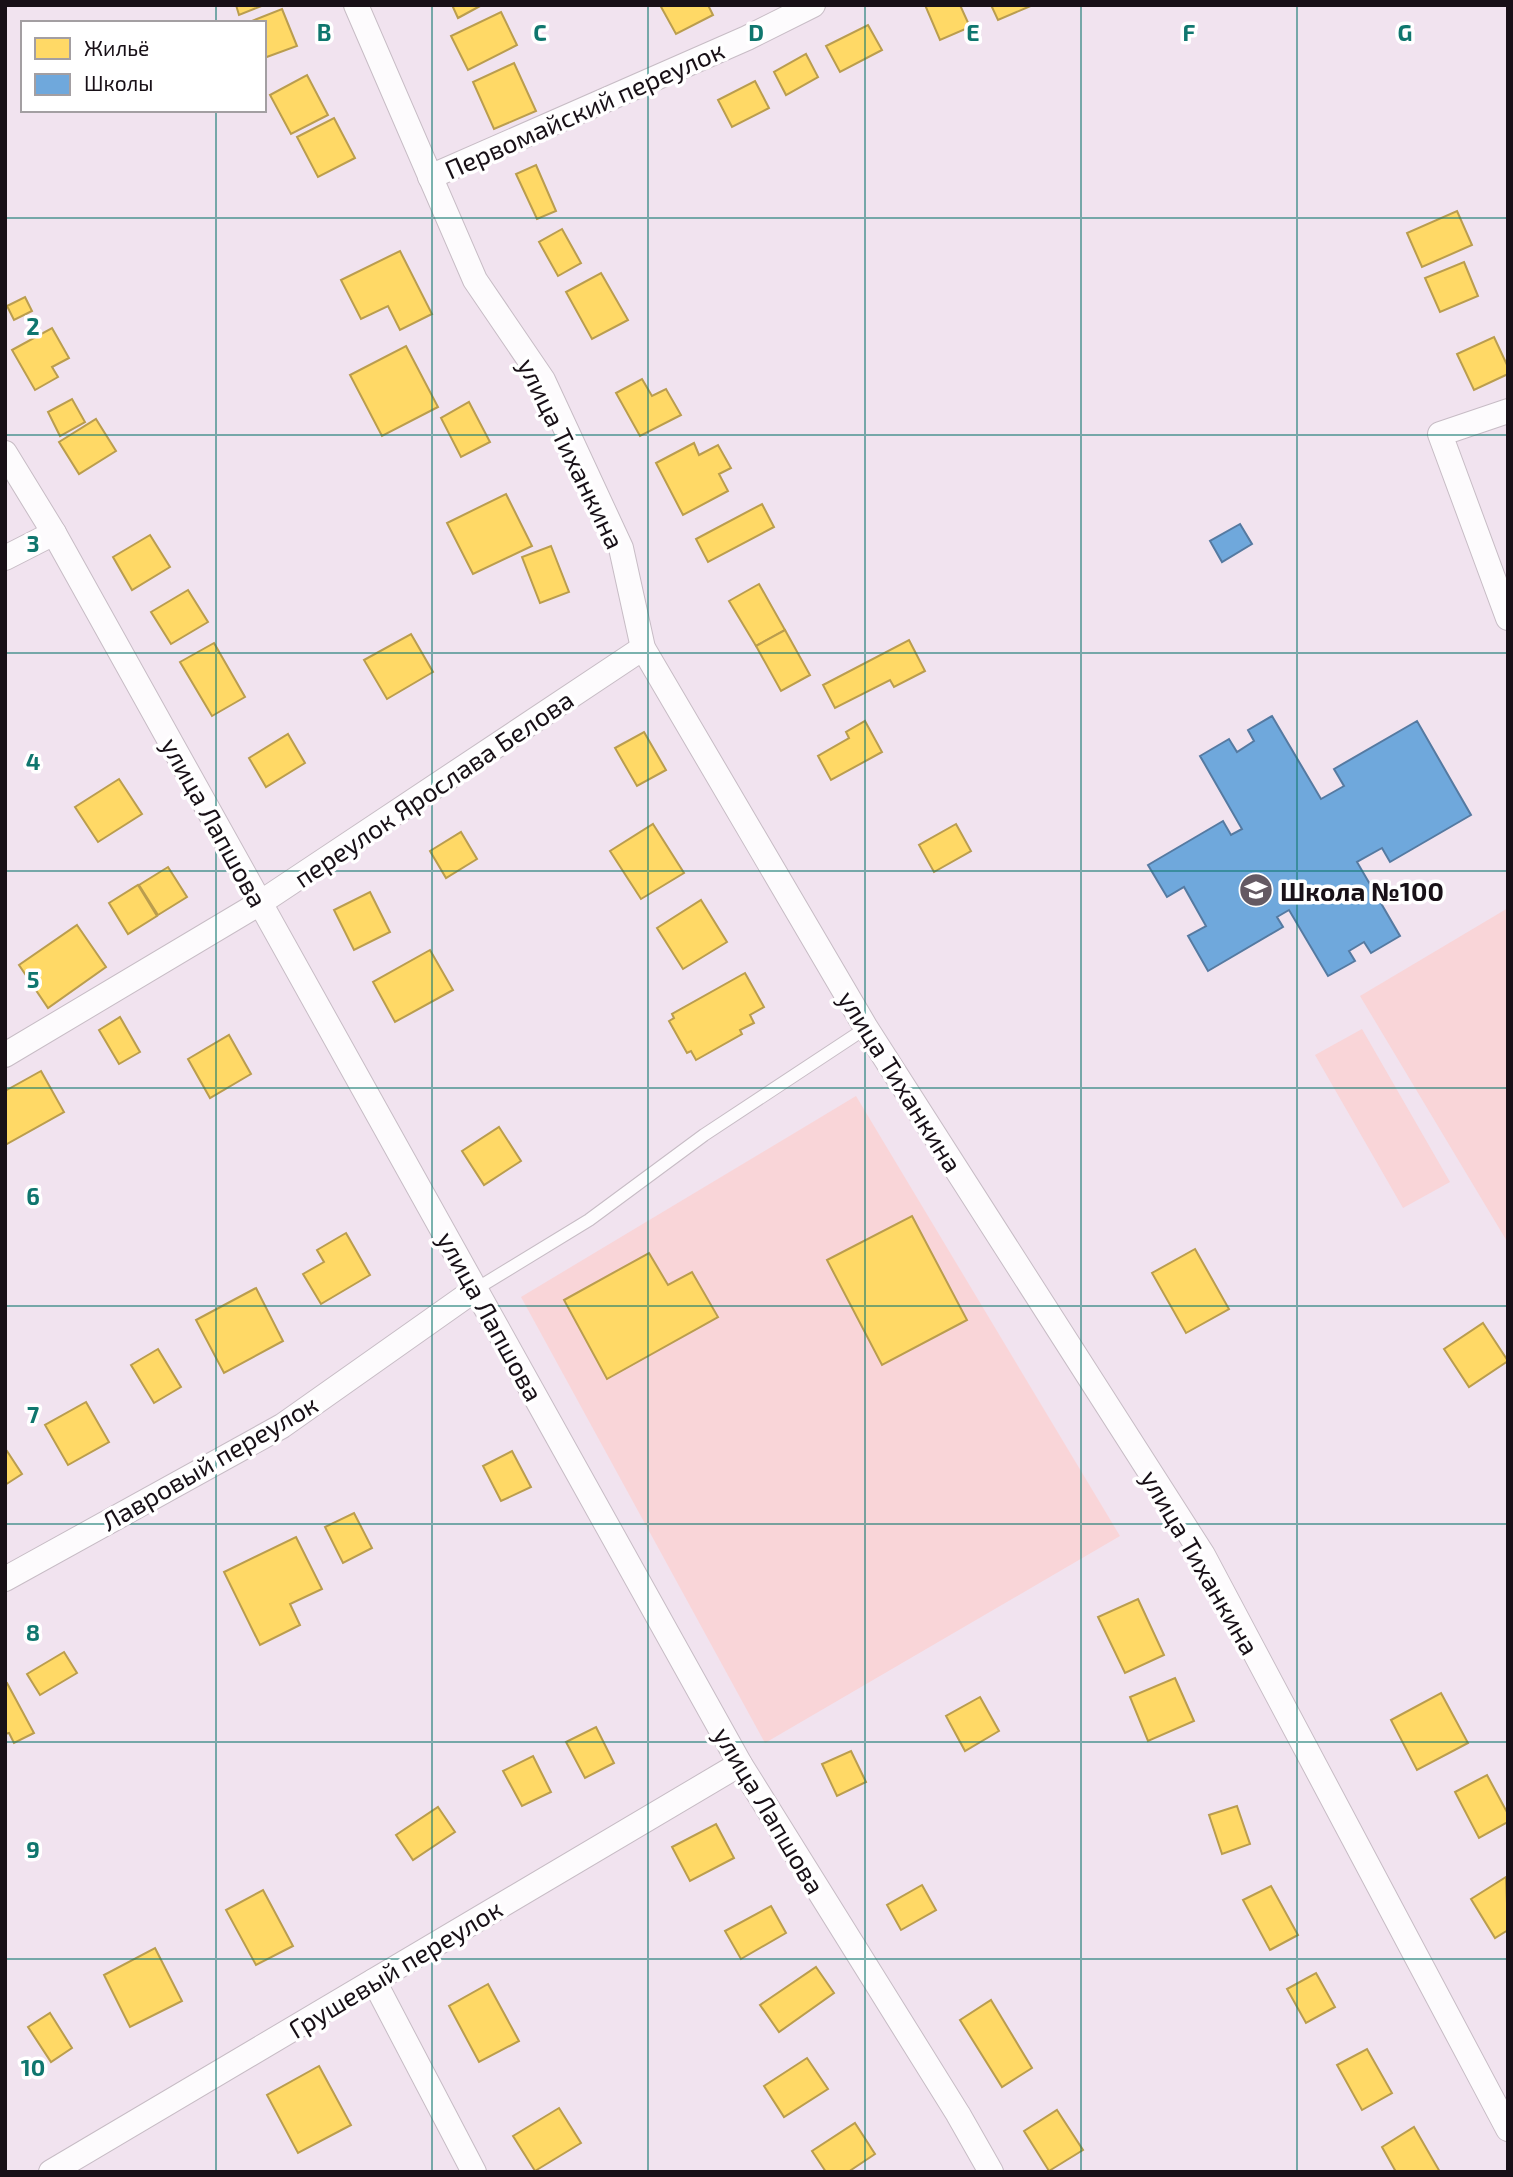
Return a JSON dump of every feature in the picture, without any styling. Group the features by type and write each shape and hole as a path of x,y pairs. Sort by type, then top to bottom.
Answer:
{"street":[{"name":"улица Тиханкина","path":"356,5 475,280 543,380 621,548 643,648 866,1028 1203,1555 1508,2129"},
{"name":"Первомайский переулок","path":"430,177 747,38 813,5"},
{"path":"1508,411 1440,434 1508,618"},
{"name":"улица Лапшова","path":"5,453 54,533 740,1764 958,2113 991,2172"},
{"path":"5,558 54,533"},
{"name":"переулок Ярослава Белова","path":"5,1055 260,903 643,648"},
{"name":"Лавровый переулок","path":"5,1579 282,1426 477,1289"},
{"name":"Грушевый переулок","path":"51,2172 740,1764"},
{"path":"374,1981 474,2172"}],"lane":[{"path":"477,1289 589,1220 704,1135 866,1028"}],"shaded area":[{"path":"1508,908 1508,1243 1360,996"},
{"path":"1362,1029 1450,1182 1403,1208 1315,1055"},
{"path":"856,1096 1120,1536 765,1743 521,1297"}],"building: Жильё":[{"path":"236,5 264,5 239,15"},
{"path":"452,5 482,5 458,18"},
{"path":"660,5 708,5 713,15 676,34"},
{"path":"925,5 960,5 970,27 940,40"},
{"path":"991,5 1033,5 998,20"},
{"path":"282,9 297,46 266,57 266,21 252,21"},
{"path":"501,12 517,45 468,70 451,36"},
{"path":"868,25 882,50 840,72 826,46"},
{"path":"806,54 818,77 786,95 774,72"},
{"path":"514,63 536,111 494,129 473,82"},
{"path":"307,75 328,115 291,134 270,95"},
{"path":"755,81 769,108 732,127 718,100"},
{"path":"334,118 355,158 318,177 297,137"},
{"path":"536,165 556,211 537,219 516,174"},
{"path":"1457,211 1472,245 1422,267 1407,233"},
{"path":"562,229 581,263 558,276 539,242"},
{"path":"400,251 432,314 400,330 388,306 361,319 341,280"},
{"path":"1464,262 1478,296 1440,312 1425,278"},
{"path":"601,273 628,320 592,339 566,292"},
{"path":"25,297 32,311 14,320 7,306"},
{"path":"52,328 69,358 52,367 58,377 35,390 12,350"},
{"path":"1494,337 1508,367 1508,374 1474,390 1457,354"},
{"path":"406,346 438,407 382,436 350,375"},
{"path":"642,379 652,396 666,389 681,415 640,436 616,393"},
{"path":"72,399 85,422 60,436 48,412"},
{"path":"469,402 490,442 461,457 441,418"},
{"path":"96,419 116,451 79,474 59,442"},
{"path":"694,443 699,455 718,445 731,468 719,474 728,491 683,515 656,463"},
{"path":"506,494 532,546 473,574 447,523"},
{"path":"762,504 774,527 708,562 696,539"},
{"path":"150,535 170,567 132,590 113,557"},
{"path":"551,546 569,592 540,603 522,557"},
{"path":"759,584 785,630 756,646 729,601"},
{"path":"188,590 208,622 171,644 151,612"},
{"path":"785,630 810,675 781,691 756,646"},
{"path":"411,634 433,672 387,699 364,660"},
{"path":"909,640 925,671 894,687 890,680 835,708 823,685"},
{"path":"214,643 245,697 212,716 180,662"},
{"path":"865,721 882,752 831,780 818,756 849,738 846,732"},
{"path":"644,732 666,770 637,786 615,748"},
{"path":"288,734 305,763 266,787 249,758"},
{"path":"119,779 142,814 98,842 75,807"},
{"path":"653,824 684,873 641,899 610,851"},
{"path":"956,824 971,851 934,872 919,845"},
{"path":"461,832 477,859 446,878 430,851"},
{"path":"168,867 187,897 158,915 139,885"},
{"path":"138,885 157,916 128,934 109,903"},
{"path":"370,892 390,932 354,950 334,910"},
{"path":"701,900 727,942 683,969 657,928"},
{"path":"77,925 106,967 48,1008 19,965"},
{"path":"430,950 453,990 395,1022 373,982"},
{"path":"745,973 764,1007 750,1015 754,1023 740,1030 742,1034 696,1060 691,1051 687,1053 669,1021 674,1018 672,1014"},
{"path":"120,1017 140,1052 119,1064 99,1030"},
{"path":"229,1035 251,1074 210,1098 188,1059"},
{"path":"41,1071 64,1112 5,1145 5,1091"},
{"path":"499,1127 521,1161 484,1185 462,1151"},
{"path":"912,1216 967,1320 882,1365 827,1260"},
{"path":"346,1233 370,1275 321,1304 303,1274 324,1262 317,1250"},
{"path":"1195,1249 1229,1309 1186,1333 1152,1273"},
{"path":"649,1253 668,1285 692,1272 718,1317 607,1379 564,1300"},
{"path":"256,1288 283,1341 224,1373 196,1320"},
{"path":"1483,1323 1508,1361 1469,1387 1444,1349"},
{"path":"158,1349 181,1387 154,1403 131,1365"},
{"path":"86,1402 109,1442 68,1465 45,1425"},
{"path":"7,1451 22,1474 5,1485 5,1452"},
{"path":"512,1451 531,1487 501,1501 483,1466"},
{"path":"354,1513 372,1548 343,1563 325,1527"},
{"path":"296,1537 322,1589 290,1604 300,1625 260,1645 224,1572"},
{"path":"1138,1599 1164,1655 1125,1673 1098,1617"},
{"path":"64,1652 77,1673 40,1695 27,1674"},
{"path":"1175,1678 1194,1721 1148,1741 1130,1697"},
{"path":"7,1683 34,1733 14,1743 9,1733 5,1734"},
{"path":"1441,1693 1468,1743 1417,1770 1391,1720"},
{"path":"980,1697 999,1731 965,1751 946,1716"},
{"path":"596,1727 614,1763 585,1778 566,1742"},
{"path":"851,1751 866,1782 837,1796 822,1764"},
{"path":"533,1756 551,1792 522,1806 503,1771"},
{"path":"1487,1775 1508,1814 1508,1822 1479,1838 1455,1792"},
{"path":"1237,1806 1250,1844 1222,1854 1209,1815"},
{"path":"438,1807 455,1832 413,1860 396,1835"},
{"path":"716,1824 734,1858 690,1881 672,1847"},
{"path":"1506,1877 1508,1930 1495,1938 1471,1899"},
{"path":"922,1885 936,1910 901,1930 887,1905"},
{"path":"1271,1886 1298,1935 1270,1950 1243,1900"},
{"path":"263,1890 293,1946 256,1965 226,1910"},
{"path":"771,1906 786,1933 741,1959 725,1931"},
{"path":"155,1948 182,2001 130,2027 104,1975"},
{"path":"816,1967 834,1993 779,2032 760,2005"},
{"path":"1316,1973 1335,2007 1306,2023 1287,1989"},
{"path":"488,1984 519,2041 479,2062 449,2006"},
{"path":"991,2000 1032,2068 1002,2087 960,2020"},
{"path":"50,2013 72,2048 51,2062 28,2027"},
{"path":"1367,2049 1392,2093 1362,2110 1337,2065"},
{"path":"807,2058 828,2089 784,2117 764,2086"},
{"path":"319,2066 351,2125 298,2153 267,2095"},
{"path":"559,2108 581,2143 535,2171 513,2136"},
{"path":"1057,2110 1083,2150 1049,2171 1024,2131"},
{"path":"855,2123 875,2154 848,2172 826,2172 812,2151"},
{"path":"1414,2127 1440,2172 1396,2172 1382,2147"}],"building: Школы":[{"path":"1240,524 1252,544 1222,562 1210,541"},
{"path":"1272,716 1321,799 1344,786 1334,769 1417,721 1471,815 1390,862 1382,848 1357,862 1400,936 1371,953 1364,942 1349,951 1355,961 1328,976 1289,910 1277,917 1283,927 1208,971 1188,936 1206,926 1184,887 1167,897 1148,865 1223,821 1231,835 1242,829 1200,756 1229,739 1237,752 1254,741 1248,730"}],"place":[{"name":"Школа №100","path":"1256,890"}]}
